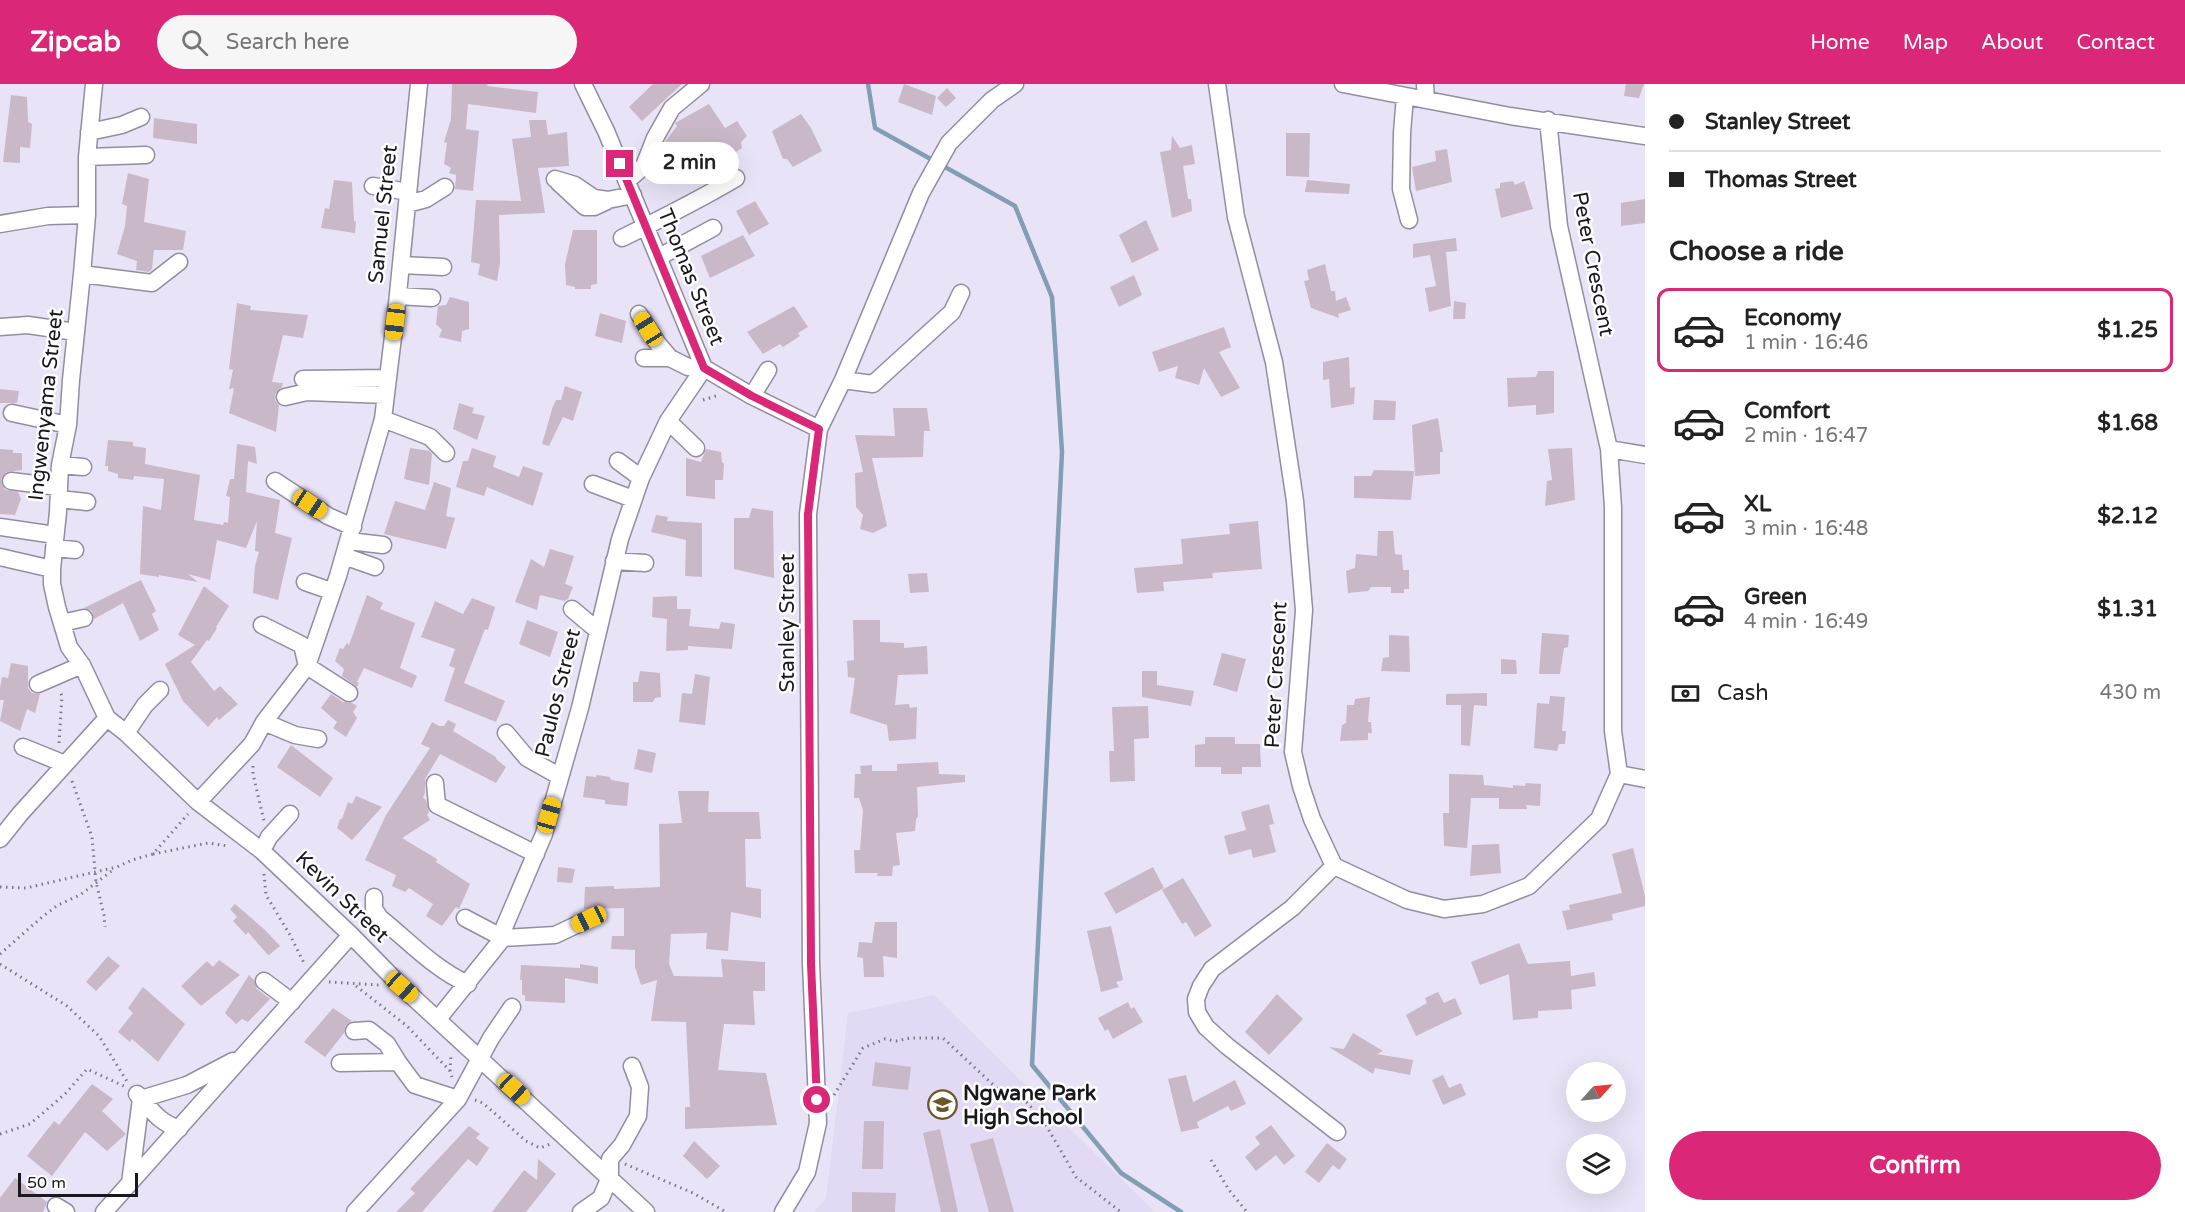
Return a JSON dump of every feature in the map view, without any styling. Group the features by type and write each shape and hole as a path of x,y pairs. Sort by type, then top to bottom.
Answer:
{"street":[{"path":"89,84 94,84"},
{"name":"Ingwenyama Street","path":"94,84 88,132 87,215 75,332 69,425 60,465 52,584 69,647 82,665 107,718"},
{"name":"Samuel Street","path":"198,802 252,744 264,722 307,666 348,541 383,419 419,84"},
{"name":"Thomas Street","path":"584,84 630,188 704,368 752,396 819,429"},
{"path":"608,200 630,188 644,166 655,138 672,108 700,84"},
{"name":"Stanley Street","path":"783,1212 807,1172 818,1123 811,964 808,514 819,429 843,380 921,193 949,143 992,100 1015,84"},
{"name":"Peter Crescent","path":"1216,84 1236,217 1274,362 1295,501 1304,610 1293,752 1312,819 1334,866"},
{"path":"1343,84 1405,96 1425,92 1548,120 1645,136"},
{"path":"1405,96 1401,189 1408,220"},
{"path":"88,132 122,125 141,117"},
{"name":"Peter Crescent","path":"1548,120 1559,226 1609,449 1613,507 1614,731 1619,774"},
{"path":"87,157 146,155"},
{"path":"622,238 693,204 735,178"},
{"path":"373,186 408,198 426,199 445,187"},
{"path":"0,224 48,216 87,215"},
{"path":"659,257 713,228"},
{"path":"82,274 152,283 179,262"},
{"path":"401,265 443,267"},
{"path":"843,380 873,384 952,312 961,293"},
{"path":"398,296 432,297"},
{"path":"639,314 670,358 688,367 704,368"},
{"path":"0,327 28,325 75,332"},
{"path":"644,358 670,358"},
{"name":"Paulos Street","path":"438,1019 503,938 503,930 544,834 580,708 614,561 640,478 668,421 704,368"},
{"path":"752,396 768,370"},
{"path":"303,379 388,378"},
{"path":"285,397 307,392 386,395"},
{"path":"12,413 69,425"},
{"path":"383,419 430,437 446,453"},
{"path":"668,421 696,448"},
{"path":"1609,449 1645,455"},
{"path":"618,461 640,478"},
{"path":"60,465 83,467"},
{"path":"275,481 328,516 348,541 375,567"},
{"path":"11,482 87,502"},
{"path":"592,484 633,499"},
{"path":"0,527 54,541 75,550"},
{"path":"348,541 382,545"},
{"path":"0,557 52,569"},
{"path":"614,561 645,563"},
{"path":"305,582 331,591"},
{"path":"572,609 597,630"},
{"path":"62,623 84,618"},
{"path":"262,624 302,645 307,666 349,693"},
{"path":"38,684 82,665"},
{"path":"126,733 145,705 160,690"},
{"path":"0,839 107,718"},
{"name":"Kevin Street","path":"107,718 126,733 198,802 265,844 402,987 646,1212"},
{"path":"264,722 295,735 318,739"},
{"path":"506,733 527,758 560,776"},
{"path":"23,747 65,764"},
{"path":"1337,1132 1206,1027 1197,1012 1196,999 1212,969 1292,908 1334,866 1407,900 1444,909 1483,904 1529,886 1599,819 1619,774 1645,780"},
{"path":"435,783 436,805 536,854"},
{"path":"265,844 290,814"},
{"path":"374,897 374,909 380,918 431,962 468,984"},
{"path":"465,918 503,938 555,936 589,919"},
{"path":"104,1212 351,935"},
{"path":"264,981 292,1002"},
{"path":"355,1212 458,1099 480,1057 512,1007"},
{"path":"354,1031 369,1030 387,1044 415,1085 458,1099"},
{"path":"137,1095 187,1085 242,1056"},
{"path":"340,1063 398,1062"},
{"path":"581,1212 601,1198 610,1177 610,1159 622,1145 638,1116 640,1087 632,1065"},
{"path":"137,1095 150,1111 166,1124 179,1129"},
{"path":"130,1183 137,1095"}],"path":[{"path":"55,675 62,696 58,741 92,837 96,882 105,927"},
{"path":"252,744 253,774 265,844 266,895 296,944 311,980"},
{"path":"153,854 198,802"},
{"path":"0,954 58,905 80,895 117,867 153,854 208,843 230,846"},
{"path":"0,887 26,888 117,867"},
{"path":"0,964 67,1006 99,1036 137,1095"},
{"path":"354,984 407,1026 450,1071 458,1099 471,1098 483,1103 526,1141 540,1148 565,1137"},
{"path":"834,1095 863,1048 885,1039 896,1041 910,1038 943,1038 1003,1094 1020,1095 1043,1120 1076,1177 1121,1212"},
{"path":"0,1134 30,1124 65,1094 87,1070 137,1095"},
{"path":"610,1159 683,1188 726,1212"},
{"path":"1211,1160 1229,1190 1247,1212"}],"shaded area":[{"name":"Ngwane Park High School","path":"934,995 1155,1212 814,1212 826,1198 848,1013"}],"building":[{"path":"452,84 488,84 487,86 538,92 536,113 468,104 466,129 479,131 473,191 455,189 456,175 449,173 451,168 444,164 447,143 444,142 451,119"},
{"path":"653,84 682,84 642,121 629,107"},
{"path":"904,84 936,96 932,115 898,102"},
{"path":"1626,84 1644,84 1639,98 1624,96"},
{"path":"947,88 956,98 946,107 937,98"},
{"path":"11,95 27,97 28,122 32,124 30,148 20,147 20,163 3,162"},
{"path":"709,104 725,128 737,121 747,136 741,142 742,148 690,183 688,179 677,184 668,167 678,159 663,147 664,143 677,126 675,123"},
{"path":"801,114 822,151 793,167 787,159 783,159 772,131"},
{"path":"154,118 197,124 197,144 153,138"},
{"path":"529,120 546,120 548,135 567,132 569,166 538,168 545,213 499,215 500,263 497,281 478,275 480,264 471,262 476,200 521,201 512,139 531,137"},
{"path":"1286,133 1310,133 1309,177 1286,176"},
{"path":"1172,136 1180,148 1192,145 1195,164 1183,166 1192,211 1172,218 1160,152 1171,150"},
{"path":"1447,149 1452,182 1416,191 1412,167 1436,161 1435,151"},
{"path":"128,173 149,179 144,222 186,231 183,250 154,250 152,269 149,272 136,270 137,261 117,254 125,226 127,206 122,204"},
{"path":"334,180 352,182 355,233 321,228 325,208 329,209"},
{"path":"1307,180 1350,184 1349,194 1305,192"},
{"path":"1513,181 1515,185 1524,181 1533,209 1501,218 1495,189 1500,188 1500,183"},
{"path":"1645,199 1645,223 1621,226 1621,203"},
{"path":"755,201 769,224 749,235 736,211"},
{"path":"1146,220 1159,250 1132,263 1119,235"},
{"path":"573,230 597,230 597,284 591,285 591,289 575,289 575,287 566,285 565,264"},
{"path":"743,235 755,256 710,278 701,256"},
{"path":"1456,238 1457,251 1446,252 1451,306 1429,312 1425,288 1436,286 1430,255 1413,258 1413,244"},
{"path":"1325,264 1331,291 1335,291 1336,301 1346,297 1351,310 1338,314 1339,318 1311,308 1304,281 1309,280 1307,270"},
{"path":"1134,275 1142,295 1119,307 1110,287"},
{"path":"450,297 469,302 469,329 462,331 461,342 439,337 442,330 436,324 438,306 446,305"},
{"path":"1454,301 1466,303 1465,319 1453,319"},
{"path":"237,303 251,306 250,310 308,315 303,338 283,335 272,382 283,383 275,394 275,400 279,405 276,432 229,413 234,388 229,389 233,370 229,369"},
{"path":"794,306 808,327 798,333 800,336 783,347 780,344 763,354 747,332"},
{"path":"600,313 626,321 622,343 595,336"},
{"path":"1224,327 1231,347 1219,352 1240,388 1221,397 1204,368 1199,385 1175,378 1178,366 1159,372 1152,352"},
{"path":"1349,357 1350,388 1355,387 1354,404 1331,408 1329,379 1323,380 1323,362"},
{"path":"1538,371 1554,371 1554,413 1536,415 1536,405 1508,407 1507,378 1536,377"},
{"path":"565,386 582,392 573,421 563,417 549,446 542,444 553,406 556,400 561,400"},
{"path":"0,389 19,391 17,403 0,403"},
{"path":"1374,400 1396,401 1395,420 1373,420"},
{"path":"459,403 474,408 472,413 485,416 477,440 453,429"},
{"path":"893,408 927,408 930,431 924,431 923,457 872,458 887,526 873,533 860,529 863,515 856,507 855,473 863,472 855,435 895,436"},
{"path":"1438,418 1443,452 1440,452 1440,474 1415,476 1412,425"},
{"path":"108,440 133,442 133,446 146,448 145,464 200,475 194,520 223,525 224,522 228,523 230,497 226,496 230,479 234,479 237,444 255,447 257,464 248,461 246,492 280,500 275,533 292,538 278,600 253,593 255,566 259,552 255,551 257,521 246,548 217,540 210,580 188,574 198,582 140,574 143,506 161,510 164,479 134,476 133,480 118,478 118,474 108,471 108,466 105,466"},
{"path":"410,448 430,451 432,454 429,485 404,479"},
{"path":"472,448 496,456 493,467 519,477 523,466 543,473 533,506 487,487 484,496 456,487 463,461 468,461"},
{"path":"1572,448 1575,500 1545,506 1547,481 1552,480 1548,449"},
{"path":"0,449 22,453 22,470 6,472 1,480 5,490 18,492 21,499 15,515 0,514"},
{"path":"706,449 721,452 724,464 723,480 715,480 715,499 686,496 686,458 701,462"},
{"path":"1374,470 1414,471 1411,500 1354,498 1354,476 1371,476"},
{"path":"434,482 451,488 446,516 455,518 446,549 384,534 395,501 425,510"},
{"path":"752,508 773,511 774,578 734,569 734,518 749,518"},
{"path":"656,515 668,517 667,521 702,523 702,577 685,576 686,540 651,532"},
{"path":"1258,521 1262,569 1212,573 1213,578 1163,582 1164,591 1137,593 1134,568 1183,564 1181,539 1230,534 1229,524"},
{"path":"1378,531 1393,531 1395,554 1402,555 1403,570 1409,570 1409,589 1404,589 1404,593 1391,593 1391,587 1371,587 1368,591 1348,593 1346,571 1355,568 1356,554 1377,556"},
{"path":"550,549 574,556 565,584 573,587 568,599 565,601 540,595 537,610 515,602 531,559 544,567"},
{"path":"927,573 929,592 910,593 908,574"},
{"path":"141,580 156,611 152,614 159,630 140,641 123,603 94,619 92,611 84,608"},
{"path":"204,586 229,606 209,641 207,640 191,662 214,691 220,686 238,704 219,720 217,717 208,727 183,701 165,664 195,645 178,635"},
{"path":"367,595 383,603 380,609 415,623 400,668 417,676 412,688 364,668 357,687 342,676 344,669 335,661 340,648 343,649 347,643 349,645"},
{"path":"677,596 677,609 691,609 689,626 719,629 721,622 735,624 732,649 688,646 688,650 666,651 667,619 652,617 653,597"},
{"path":"472,598 495,607 488,630 485,629 464,683 505,701 496,722 444,701 455,668 449,666 455,649 421,637 435,601 463,614"},
{"path":"527,620 558,632 550,657 519,644"},
{"path":"853,620 880,620 880,642 904,643 904,648 927,646 928,674 898,675 895,705 909,704 910,708 917,707 916,739 889,741 887,725 850,713 855,678 848,677 847,661 854,660"},
{"path":"1542,633 1569,635 1568,647 1564,648 1560,674 1539,674"},
{"path":"1389,635 1409,636 1410,672 1381,671 1383,658 1389,657"},
{"path":"1222,653 1246,659 1237,692 1213,685"},
{"path":"1501,659 1516,660 1517,674 1501,674"},
{"path":"11,663 28,666 28,688 32,693 40,694 35,713 27,709 20,731 0,721 4,700 0,700 2,677 8,678"},
{"path":"640,671 660,673 661,697 655,698 653,702 633,702 633,682 638,682"},
{"path":"1142,671 1157,671 1157,685 1194,691 1191,706 1142,697"},
{"path":"695,674 710,677 705,725 679,722 682,693 692,694"},
{"path":"1487,693 1487,706 1474,705 1470,746 1461,745 1461,705 1446,705 1446,694"},
{"path":"331,694 343,702 357,706 353,712 357,718 346,737 333,728 337,722 321,708"},
{"path":"1550,696 1565,697 1562,731 1566,731 1565,744 1559,744 1557,751 1534,748 1537,703 1549,704"},
{"path":"1370,697 1368,722 1371,722 1372,733 1368,733 1368,740 1340,741 1342,725 1346,723 1347,705 1354,705 1355,699"},
{"path":"1148,706 1149,738 1134,739 1135,781 1110,782 1109,751 1114,751 1112,707"},
{"path":"448,720 456,724 453,731 496,757 506,767 496,783 440,754 425,779 423,797 426,800 429,812 427,815 430,820 402,838 437,859 436,862 470,884 459,909 456,907 442,926 426,916 433,904 409,888 405,892 392,886 396,875 365,860 386,815 430,748 421,744 432,722 444,726"},
{"path":"1205,737 1235,737 1235,744 1260,744 1261,767 1242,767 1242,774 1221,774 1221,767 1195,767 1195,745 1205,744"},
{"path":"291,745 333,778 320,797 277,767"},
{"path":"638,749 656,753 652,773 634,769"},
{"path":"938,762 939,774 965,775 965,782 917,787 918,817 915,831 896,833 900,865 893,866 892,876 877,876 878,873 855,873 854,850 860,850 863,810 859,798 854,798 855,774 861,774 860,766 872,765 872,771 897,771 897,764"},
{"path":"1449,774 1483,775 1484,785 1513,788 1513,785 1525,786 1526,783 1541,784 1540,806 1526,805 1527,809 1499,809 1499,798 1471,798 1467,848 1444,846 1443,813 1449,813"},
{"path":"597,775 629,783 627,806 605,804 605,800 583,797 586,776 596,777"},
{"path":"678,791 709,791 708,812 759,812 761,839 745,839 746,887 761,889 761,918 731,912 728,951 706,949 707,933 671,934 669,964 674,976 723,977 721,959 765,962 765,991 753,991 755,1025 724,1024 718,1070 766,1073 777,1125 685,1129 685,1107 690,1107 686,1022 651,1021 657,980 641,985 635,967 635,950 611,949 612,936 624,936 624,908 584,909 585,887 614,886 614,889 660,887 659,824 682,823"},
{"path":"356,796 382,807 352,840 337,828 348,802 352,804"},
{"path":"1269,804 1274,824 1269,825 1276,852 1253,858 1251,849 1229,855 1224,836 1246,830 1241,812"},
{"path":"1499,844 1501,873 1470,876 1472,845"},
{"path":"1633,848 1645,896 1645,906 1612,914 1613,920 1567,930 1562,911 1570,910 1569,905 1622,893 1612,854"},
{"path":"558,867 575,869 572,883 557,882"},
{"path":"1153,867 1164,888 1116,914 1104,893"},
{"path":"1183,878 1212,926 1195,937 1186,922 1182,924 1162,890"},
{"path":"235,904 280,946 269,955 248,932 246,935 233,921 237,917 230,909"},
{"path":"875,922 897,922 897,958 883,956 884,977 864,977 863,958 857,957 859,942 872,943"},
{"path":"1111,926 1123,980 1116,982 1119,987 1101,992 1087,931"},
{"path":"1519,943 1528,964 1570,961 1571,976 1594,972 1596,986 1571,990 1572,1009 1538,1011 1538,1018 1513,1020 1509,974 1480,985 1471,962"},
{"path":"108,956 120,966 96,991 86,982"},
{"path":"219,960 240,975 201,1006 181,986 207,961 213,967"},
{"path":"580,964 598,967 598,984 565,978 565,1003 525,1001 525,995 522,995 522,980 520,980 521,965 580,968"},
{"path":"249,975 254,980 257,989 270,999 248,1022 242,1019 236,1024 225,1013"},
{"path":"143,987 185,1024 158,1062 132,1039 130,1042 118,1032 133,1013 128,1008"},
{"path":"1438,992 1444,1003 1455,998 1462,1014 1416,1036 1406,1015 1427,1003 1425,998"},
{"path":"1277,994 1303,1019 1269,1055 1245,1032"},
{"path":"1128,1002 1143,1022 1113,1039 1108,1029 1105,1031 1098,1018"},
{"path":"333,1008 352,1021 345,1026 344,1033 325,1057 304,1042"},
{"path":"1353,1033 1383,1051 1377,1054 1413,1060 1410,1075 1375,1068 1373,1074 1329,1047 1344,1049"},
{"path":"875,1062 911,1067 908,1090 872,1086"},
{"path":"1186,1075 1193,1102 1235,1080 1246,1104 1231,1111 1228,1106 1197,1122 1199,1128 1181,1132 1168,1079"},
{"path":"1443,1075 1449,1088 1461,1083 1466,1095 1443,1105 1432,1080"},
{"path":"92,1084 113,1099 102,1111 126,1134 107,1151 85,1132 52,1176 27,1156 54,1121 59,1125"},
{"path":"864,1121 884,1121 883,1169 862,1169"},
{"path":"1271,1125 1295,1156 1284,1165 1276,1155 1256,1171 1245,1157 1260,1144 1255,1137"},
{"path":"469,1126 480,1134 476,1138 489,1148 477,1166 468,1159 422,1212 396,1212 415,1193 410,1189"},
{"path":"940,1129 958,1212 941,1212 923,1133"},
{"path":"993,1138 1014,1212 989,1212 970,1144"},
{"path":"694,1141 720,1166 707,1179 683,1156"},
{"path":"1327,1143 1347,1159 1339,1170 1333,1165 1319,1183 1305,1172"},
{"path":"538,1159 556,1174 526,1212 492,1212 524,1170 537,1180"},
{"path":"15,1178 47,1202 43,1212 0,1212 0,1198"},
{"path":"852,1192 896,1193 895,1212 852,1212"}],"waterway":[{"path":"868,84 875,128 1015,206 1052,297 1062,452 1032,1065 1121,1173 1181,1212"}],"place":[{"name":"Ngwane Park High School","path":"942,1105"}],"route":[{"path":"620,164 704,368 752,396 819,429 808,514 811,964 817,1100"}]}
